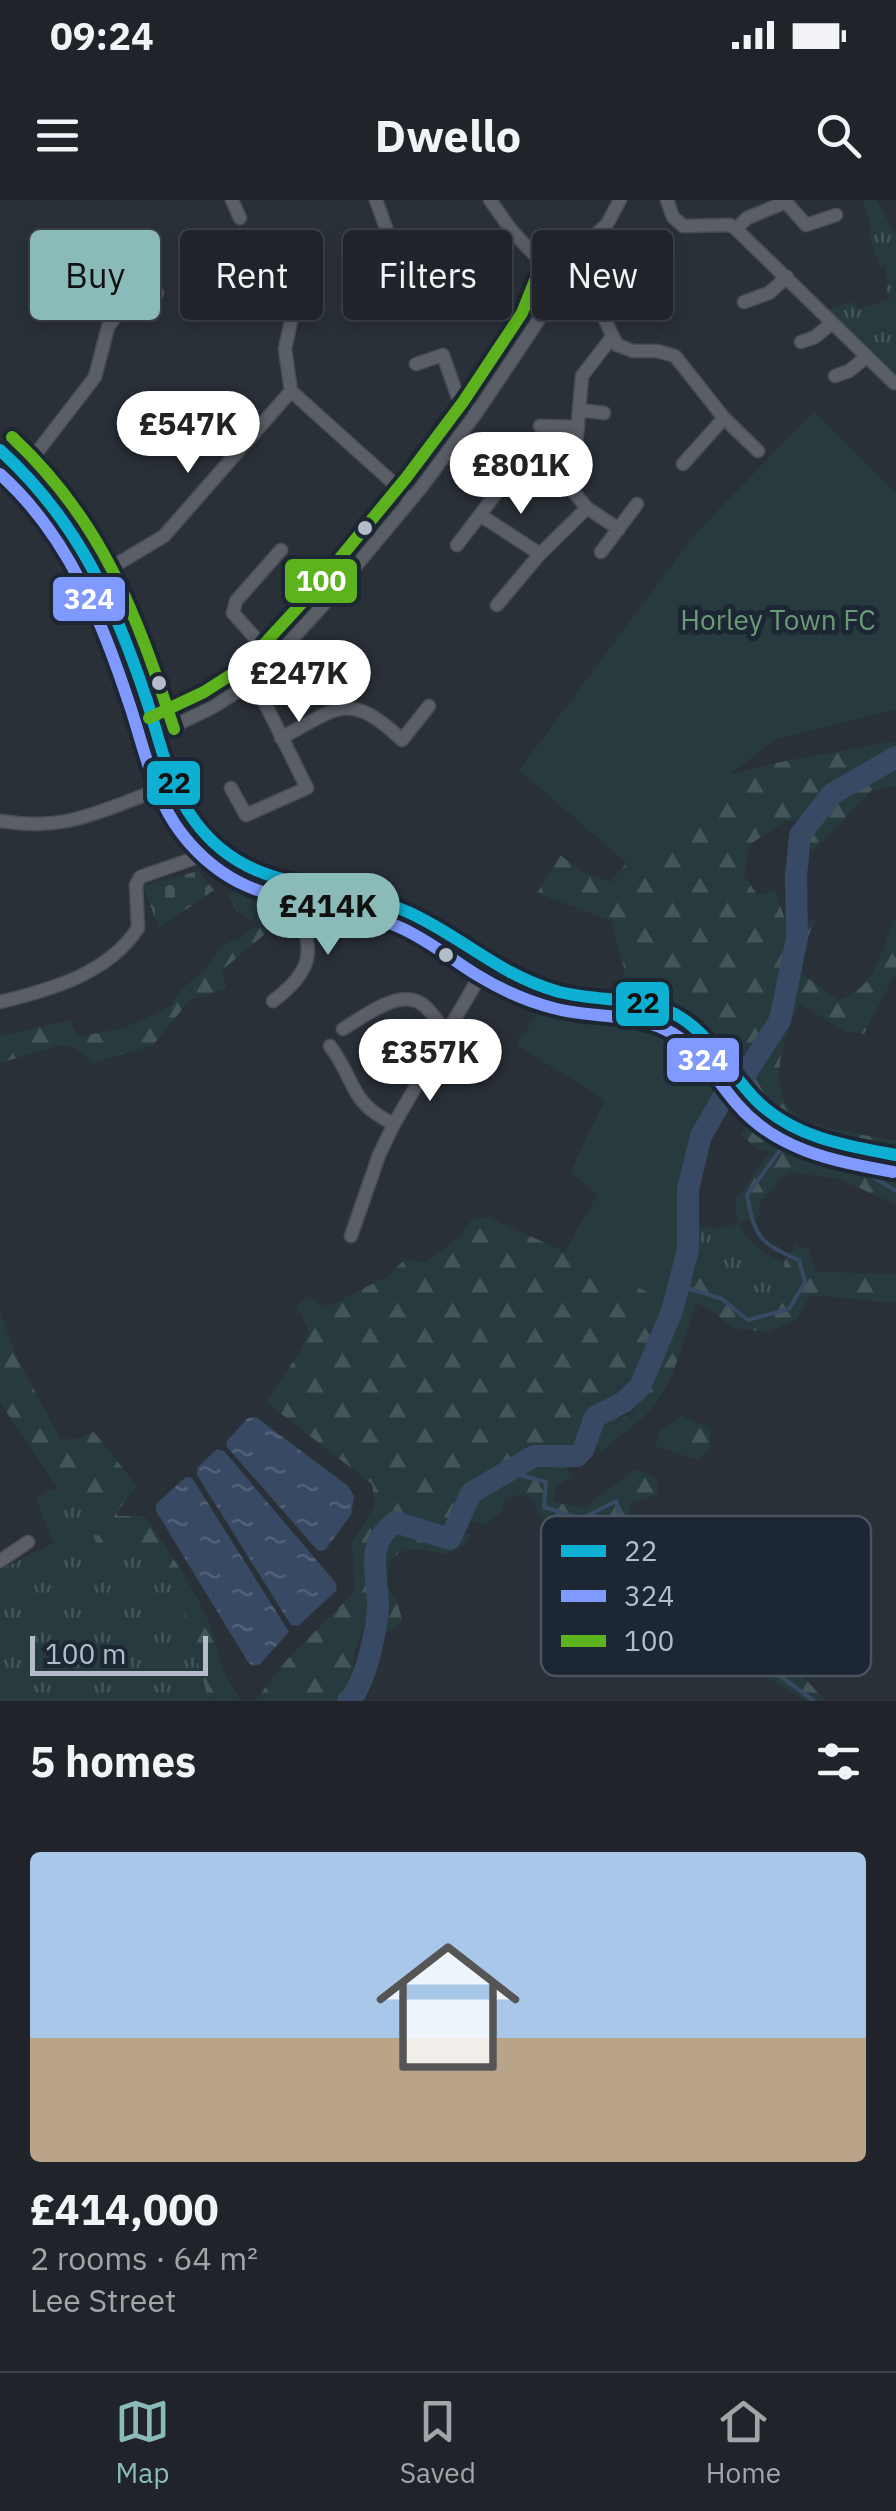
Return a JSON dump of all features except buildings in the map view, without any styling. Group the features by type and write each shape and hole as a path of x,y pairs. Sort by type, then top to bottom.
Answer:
{"street":[{"path":"232,200 240,218"},
{"path":"376,200 387,230"},
{"path":"490,200 511,230"},
{"path":"602,230 620,200"},
{"path":"667,200 673,217 683,226 730,225 736,229 894,382"},
{"path":"736,229 747,218 786,202 806,225 836,215"},
{"path":"512,232 532,253"},
{"path":"744,302 769,293 787,277"},
{"path":"24,468 96,377 113,320"},
{"path":"291,320 285,349 291,391 411,499"},
{"path":"157,734 226,699 254,681 274,660 411,499 477,412 539,320"},
{"path":"604,320 617,344 633,352 675,356 724,418 758,451"},
{"path":"800,342 832,323"},
{"path":"612,337 582,376 572,490 587,508 618,529"},
{"path":"416,364 443,355 457,395 477,412"},
{"path":"834,376 849,371 865,358"},
{"path":"97,576 164,536 291,391"},
{"path":"579,410 604,413"},
{"path":"683,464 724,418"},
{"path":"540,426 578,427"},
{"path":"0,450 24,468 69,523 120,624 173,784 186,811 233,862 268,879 395,906 424,918 516,977 562,992 650,1004 701,1031 750,1093 774,1115 808,1136 896,1155"},
{"path":"456,545 507,478"},
{"path":"601,552 637,504"},
{"path":"497,605 540,554 587,508"},
{"path":"480,515 540,554"},
{"path":"274,660 233,613 236,601 281,550"},
{"path":"231,788 246,815 306,788 254,681"},
{"path":"282,738 330,712 348,707 371,714 402,740 429,706"},
{"path":"0,821 33,825 68,822 91,817 173,784"},
{"path":"0,1002 84,975 138,928 136,884 140,876 198,857 215,846"},
{"path":"273,1001 296,984 310,946 298,908 296,886"},
{"path":"351,1236 378,1155 488,962"},
{"path":"343,1029 379,1006 413,999 426,1006 448,1034"},
{"path":"330,1046 344,1064 354,1094 363,1106 394,1124"},
{"path":"0,1560 28,1542"}],"green space":[{"path":"863,200 876,200 896,234 896,377 826,311 853,301 857,310 890,299 885,284 889,281 868,231 872,229"},
{"name":"Horley Town FC","path":"814,411 896,493 896,709 777,739 711,788 637,872 519,770 696,533"},
{"path":"896,741 896,753 889,753 827,786 799,820 785,821 749,845 744,876 758,896 775,890 790,934 777,1010 750,1052 727,1060 702,1018 672,1005 626,995 624,968 611,921 537,893 560,855 586,874 611,882 691,781 712,780 770,764"},
{"path":"896,767 896,786 871,791 812,852 803,840 821,815 855,786"},
{"path":"198,871 214,890 159,928 143,886"},
{"path":"233,891 268,908 273,914 271,929 221,971 227,988 190,1000 153,1045 93,1063 73,1046 60,1045 0,1063 0,1036 70,1020 78,1037 124,1028 170,1007 223,945 241,938 257,925 237,911 228,895"},
{"path":"896,917 896,972 864,1034 846,1032 799,1003 779,1068 784,1100 794,1113 841,1131 896,1141 896,1151 834,1139 794,1124 762,1098 751,1080 791,999 804,927 811,919 815,920 805,944 802,974 839,1000 870,977"},
{"path":"542,1006 633,1019 680,1031 703,1051 722,1076 698,1120 687,1152 680,1202 683,1239 668,1302 564,1252 598,1194 570,1173 605,1100 517,1045"},
{"path":"571,1012 641,1019 679,1031 703,1051 722,1076 700,1082 651,1294 668,1302 637,1384 595,1411 576,1447 530,1452 481,1478 468,1489 450,1524 439,1533 404,1517 390,1515 378,1524 367,1543 368,1609 354,1655 349,1694 336,1701 255,1701 285,1662 355,1591 352,1544 375,1505 372,1484 266,1402 300,1351 309,1330 296,1305 310,1297 325,1308 388,1276 405,1259 424,1263 458,1238 472,1220 488,1217 565,1252 598,1194 570,1173 605,1100"},
{"path":"750,1122 778,1141 896,1178 896,1205 840,1179 788,1172 761,1201 758,1218 738,1223 735,1201 770,1152 759,1150 741,1135"},
{"path":"738,1223 757,1247 784,1262 787,1283 771,1297 744,1305 723,1283 695,1270 698,1225 717,1229"},
{"path":"796,1244 808,1250 816,1272 896,1274 896,1303 810,1295 797,1319 768,1332 732,1328 696,1303 675,1367 660,1397 638,1422 602,1452 593,1442 606,1418 633,1413 672,1339 695,1270 723,1283 745,1305 771,1297 786,1283 784,1262"},
{"path":"0,1311 16,1356 61,1440 80,1438 93,1431 137,1486 116,1513 144,1516 169,1552 199,1603 224,1669 243,1701 209,1701 178,1594 151,1555 124,1537 98,1546 94,1538 105,1530 58,1488 5,1410 0,1400"},
{"path":"682,1416 711,1429 709,1450 698,1460 655,1446 660,1431"},
{"path":"536,1463 564,1464 573,1476 555,1486 553,1502 583,1508 636,1469 657,1478 658,1495 629,1503 629,1516 541,1517 532,1499 520,1494 504,1500 502,1510 486,1525 464,1519 471,1501"},
{"path":"58,1488 106,1531 124,1537 151,1555 178,1594 209,1701 0,1701 0,1570 53,1543 36,1497"},
{"path":"397,1528 449,1545 462,1534 470,1534 465,1544 447,1555 409,1550 389,1562 387,1588 396,1599 403,1622 383,1635 379,1628 385,1607 379,1556 381,1547"},
{"path":"765,1676 799,1676 826,1701 806,1701"}],"water":[{"path":"256,1417 348,1486 354,1496 351,1515 325,1550 318,1551 227,1447 226,1442 248,1418"},
{"path":"217,1449 224,1451 335,1582 337,1590 298,1626 291,1625 197,1475 197,1468"},
{"path":"186,1477 192,1478 289,1632 260,1664 253,1666 248,1662 156,1511 156,1504"}],"waterway":[{"path":"348,1701 360,1684 373,1640 378,1603 376,1549 386,1531 395,1522 450,1539 471,1493 534,1456 577,1456 595,1417 624,1402 640,1387 672,1311 688,1250 688,1189 701,1136 723,1097 748,1070 780,1020 797,938 800,835 832,794 896,757"},
{"path":"679,1285 722,1299 748,1320 789,1309 805,1282 799,1260 775,1249 761,1237 747,1195 781,1149 852,1164 896,1191"},
{"path":"505,1471 546,1482 544,1507 572,1516"},
{"path":"587,1516 616,1501 620,1516"},
{"path":"780,1676 814,1701"}],"transit line":[{"name":"100","path":"149,718 204,692 243,667 312,592 463,402 522,313 532,288"},
{"name":"100","path":"12,437 70,502 113,571 174,729"},
{"name":"22","path":"0,450 51,505 90,565 121,630 178,792 194,820 216,845 267,874 352,894 410,913 536,984 569,994 648,1005 677,1015 703,1036 772,1114 822,1138 896,1155"},
{"name":"324","path":"0,474 46,525 81,582 108,645 164,805 182,834 206,860 257,890 369,916 399,927 486,980 533,1002 567,1011 637,1020 664,1029 696,1052 737,1104 770,1133 829,1158 893,1172"}]}
